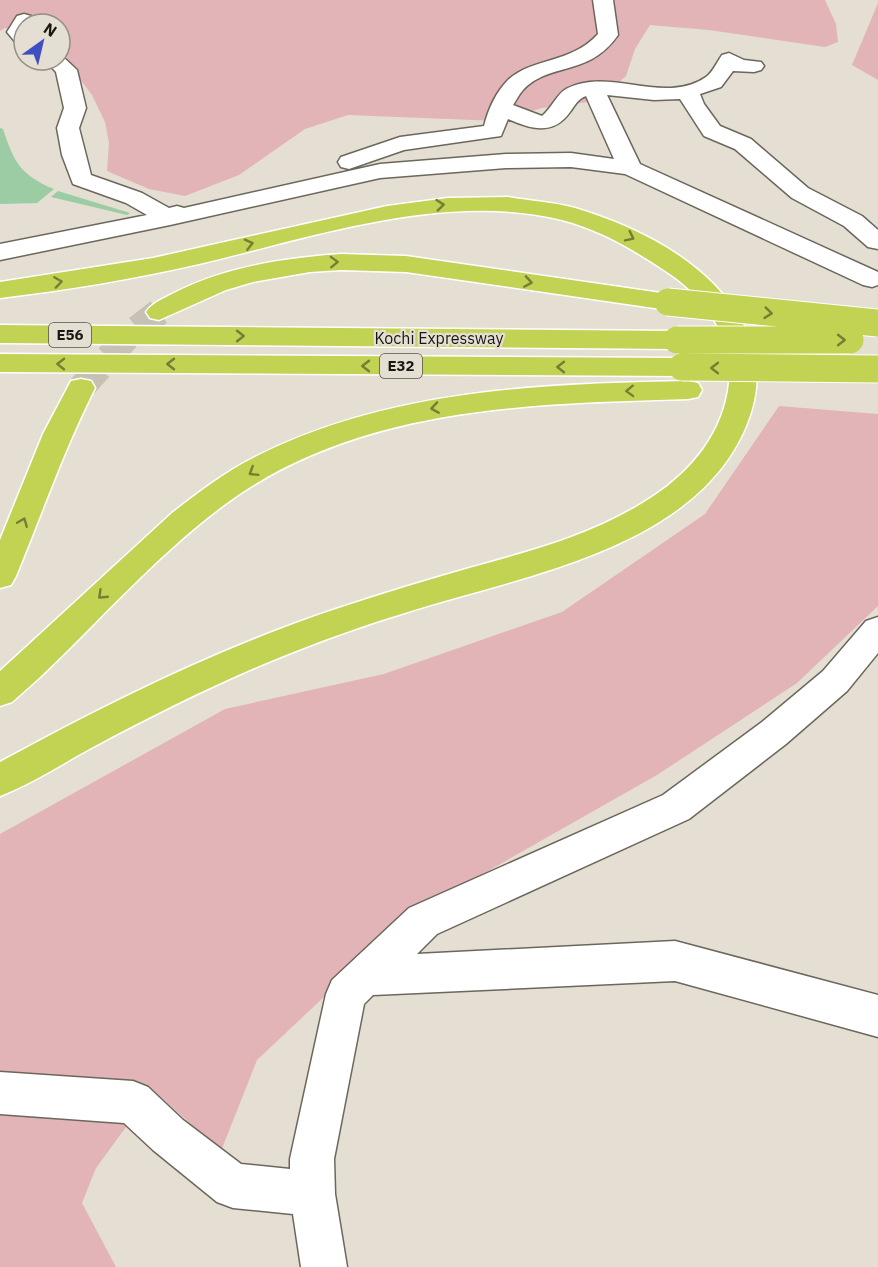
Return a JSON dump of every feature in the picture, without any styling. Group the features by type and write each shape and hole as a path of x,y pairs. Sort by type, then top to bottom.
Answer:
{"highway":[{"path":"0,290 92,278 154,266 336,222 414,207 454,203 515,205 558,212 601,225 633,238 675,264 705,290 728,320 741,351 744,372 741,405 715,457 685,489 641,518 559,555 333,623 192,681 102,724 0,780"},
{"path":"159,312 186,297 231,279 294,265 367,261 406,264 668,302 878,323"},
{"name":"Kochi Expressway","path":"0,334 878,340"},
{"name":"Kochi Expressway","path":"0,363 685,379 878,369"},
{"path":"0,692 129,569 212,498 257,468 309,442 362,424 477,401 685,379 878,382"},
{"path":"0,576 29,509 57,434 81,388"}],"street":[{"path":"170,218 182,208 368,156 400,144 494,131 500,108 514,86 534,73 568,63 594,51 608,35 603,0"},
{"path":"500,108 535,123 548,122 557,115 572,93 593,87 655,92 688,91 715,81 729,59 740,66 753,66"},
{"path":"66,72 75,108 68,128 73,155 81,179 134,198 170,218"},
{"path":"593,87 630,168"},
{"path":"688,91 693,105 712,131 743,144 800,193 853,221 878,242 862,259 875,282"},
{"path":"0,252 170,218 380,171 495,162 571,160 630,168 875,282"},
{"path":"324,1267 313,1194 312,1159 346,994 423,921 676,807 774,733 835,681 878,630"},
{"path":"364,976 675,961 878,1016"},
{"path":"0,1093 132,1102 168,1135 233,1186 313,1194"}],"shaded area":[{"path":"0,0 825,0 836,24 838,42 825,47 709,30 650,25 635,49 626,76 596,101 542,108 498,121 348,115 305,129 239,175 185,196 149,189 107,171 109,143 105,122 92,95 72,69 72,12 12,12 12,29 5,28 0,31"},
{"path":"878,3 878,80 852,65"},
{"path":"0,128 3,129 15,159 26,173 54,189 37,203 0,204"},
{"path":"58,191 130,213 127,215 51,197"},
{"path":"779,406 878,414 878,606 797,683 657,775 412,914 257,1060 221,1151 153,1090 96,1168 82,1203 116,1267 0,1267 0,834 225,709 384,674 562,612 705,514"}],"tunnel":[{"path":"81,388 128,336 159,312"}]}
